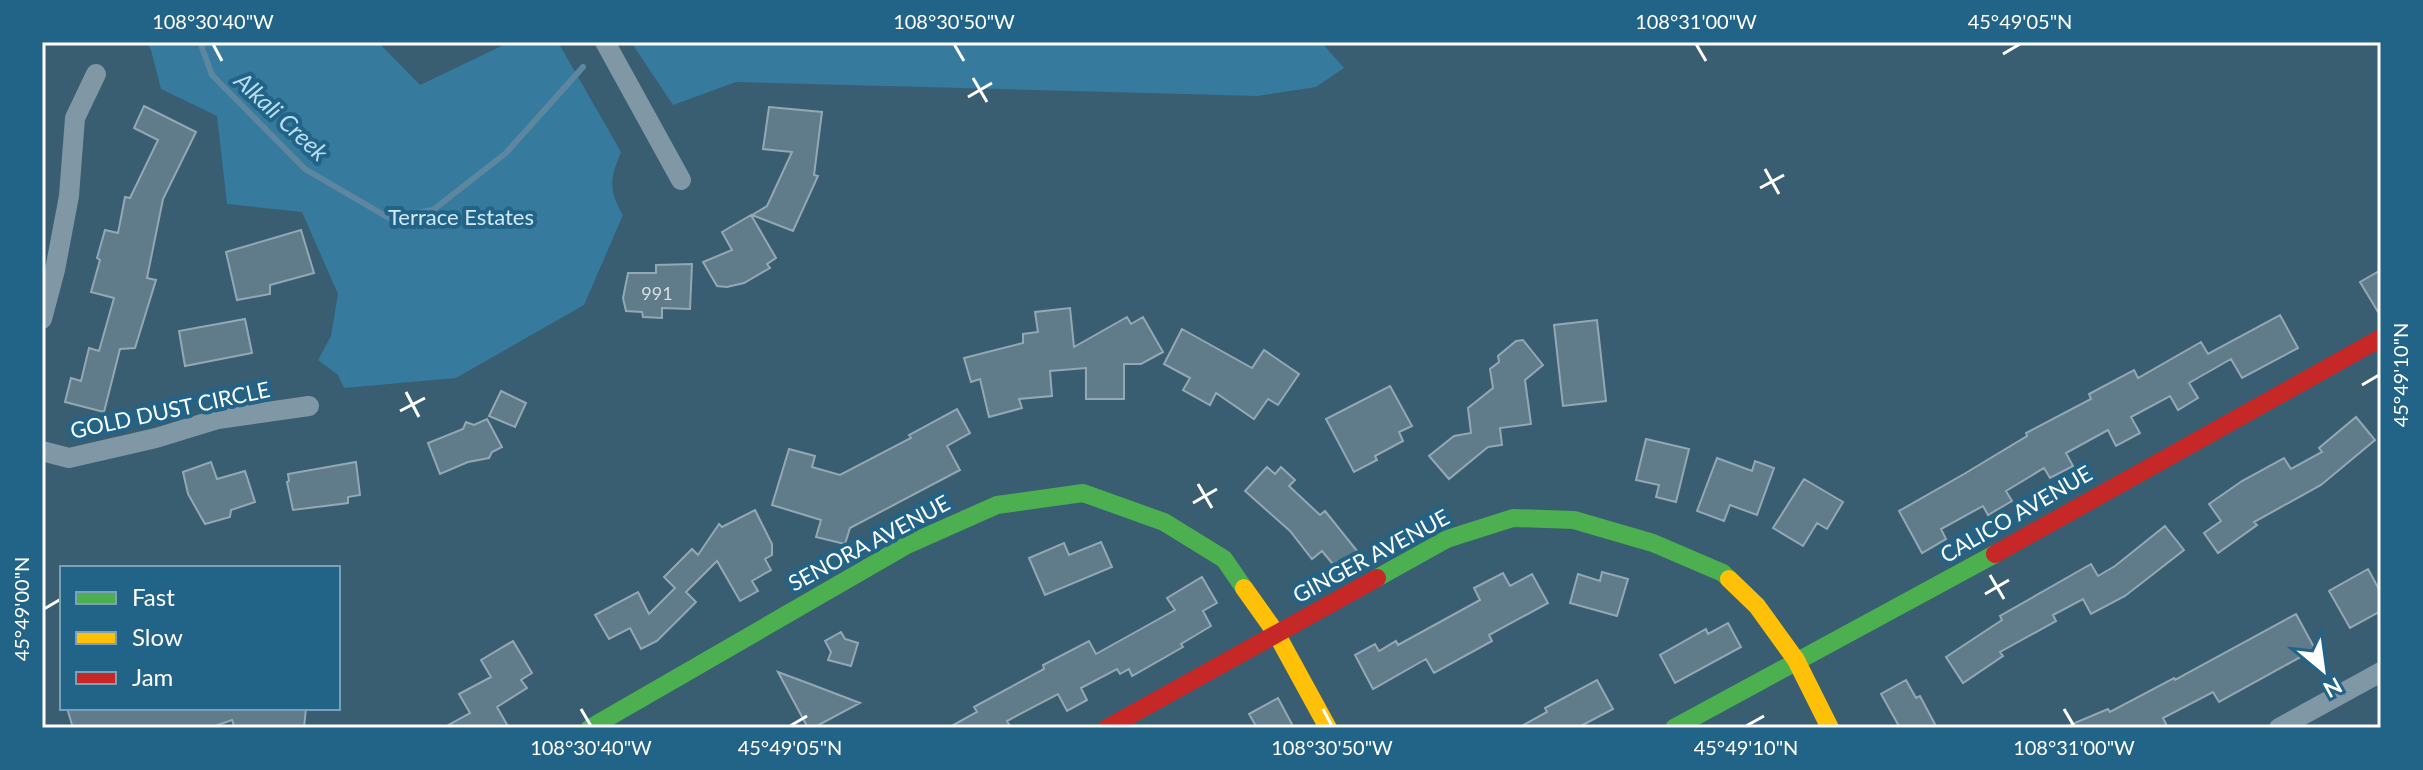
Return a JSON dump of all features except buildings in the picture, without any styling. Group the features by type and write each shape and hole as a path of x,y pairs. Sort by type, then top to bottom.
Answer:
{"street":[{"path":"605,42 681,180"},
{"path":"42,319 69,196 75,118 96,74"},
{"name":"CALICO AVENUE","path":"1674,728 1962,573 2381,338"},
{"name":"GOLD DUST CIRCLE","path":"42,451 69,458 218,419 309,406"},
{"name":"SENORA AVENUE","path":"590,728 907,545 997,505 1083,493 1164,522 1224,559 1276,633 1328,728"},
{"name":"GINGER AVENUE","path":"1107,728 1447,539 1513,518 1574,520 1653,543 1723,573 1757,606 1796,660 1830,728"},
{"path":"2292,725 2381,672"}],"green space":[{"name":"Terrace Estates","path":"146,42 378,42 420,85 510,42 558,42 621,152 612,184 623,215 584,305 456,378 344,388 338,375 318,360 331,336 338,294 302,212 227,204 217,116 161,89"},
{"path":"631,42 1325,42 1323,44 1344,68 1316,87 1257,96 736,82 673,105"}],"waterway":[{"name":"Alkali Creek","path":"200,42 212,75 305,169 389,218 433,210 506,153 583,67"}],"traffic: fast":[{"path":"590,728 907,545 997,505 1083,493 1164,522 1224,559 1244,588"},
{"path":"1377,578 1447,539 1513,518 1574,520 1653,543 1723,573 1729,579"},
{"path":"1674,728 1995,554"}],"traffic: slow":[{"path":"1729,579 1757,606 1796,660 1830,728"},
{"path":"1244,588 1276,633 1328,728"}],"traffic: jam":[{"path":"1995,554 2381,338"},
{"path":"1107,728 1377,578"}]}
